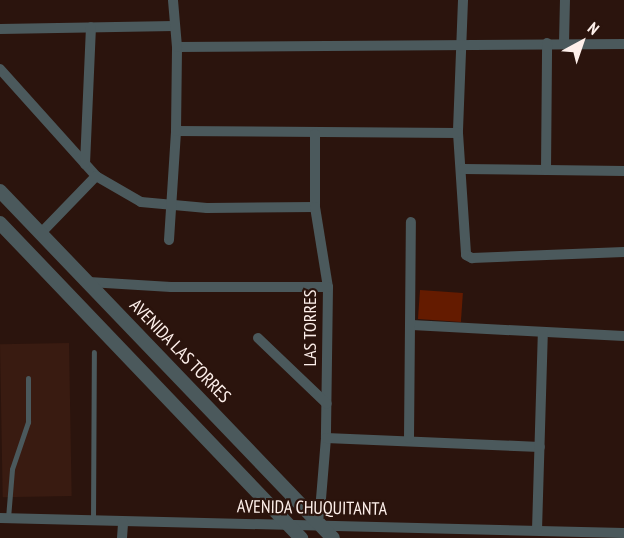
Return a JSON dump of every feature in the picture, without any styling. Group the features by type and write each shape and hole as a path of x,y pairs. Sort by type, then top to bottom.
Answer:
{"street":[{"path":"169,240 176,131 177,47 173,0"},
{"path":"463,0 458,133 463,169 466,255 472,258 624,252"},
{"path":"564,0 564,43"},
{"path":"0,29 174,26"},
{"path":"86,164 91,27"},
{"path":"177,47 462,43 624,44"},
{"path":"546,170 547,43"},
{"path":"0,69 96,176 141,202 171,205 315,207"},
{"path":"176,131 315,134 458,133"},
{"name":"LAS TORRES","path":"315,134 315,207 328,287 326,438 319,524"},
{"path":"463,169 624,171"},
{"path":"41,233 96,176"},
{"name":"AVENIDA LAS TORRES","path":"0,190 333,538"},
{"path":"410,438 411,222"},
{"path":"0,223 301,538"},
{"path":"89,282 171,287 328,287"},
{"path":"412,325 624,336"},
{"path":"537,530 543,333"},
{"path":"258,338 327,404"},
{"path":"326,438 410,438 540,447"},
{"name":"AVENIDA CHUQUITANTA","path":"4,518 624,533"},
{"path":"122,538 123,522"}],"lane":[{"path":"93,521 94,352"},
{"path":"4,518 12,469 28,422 28,378"}],"shaded area":[{"path":"420,290 463,293 461,322 418,319"},
{"path":"69,343 72,496 3,497 0,344"}]}
